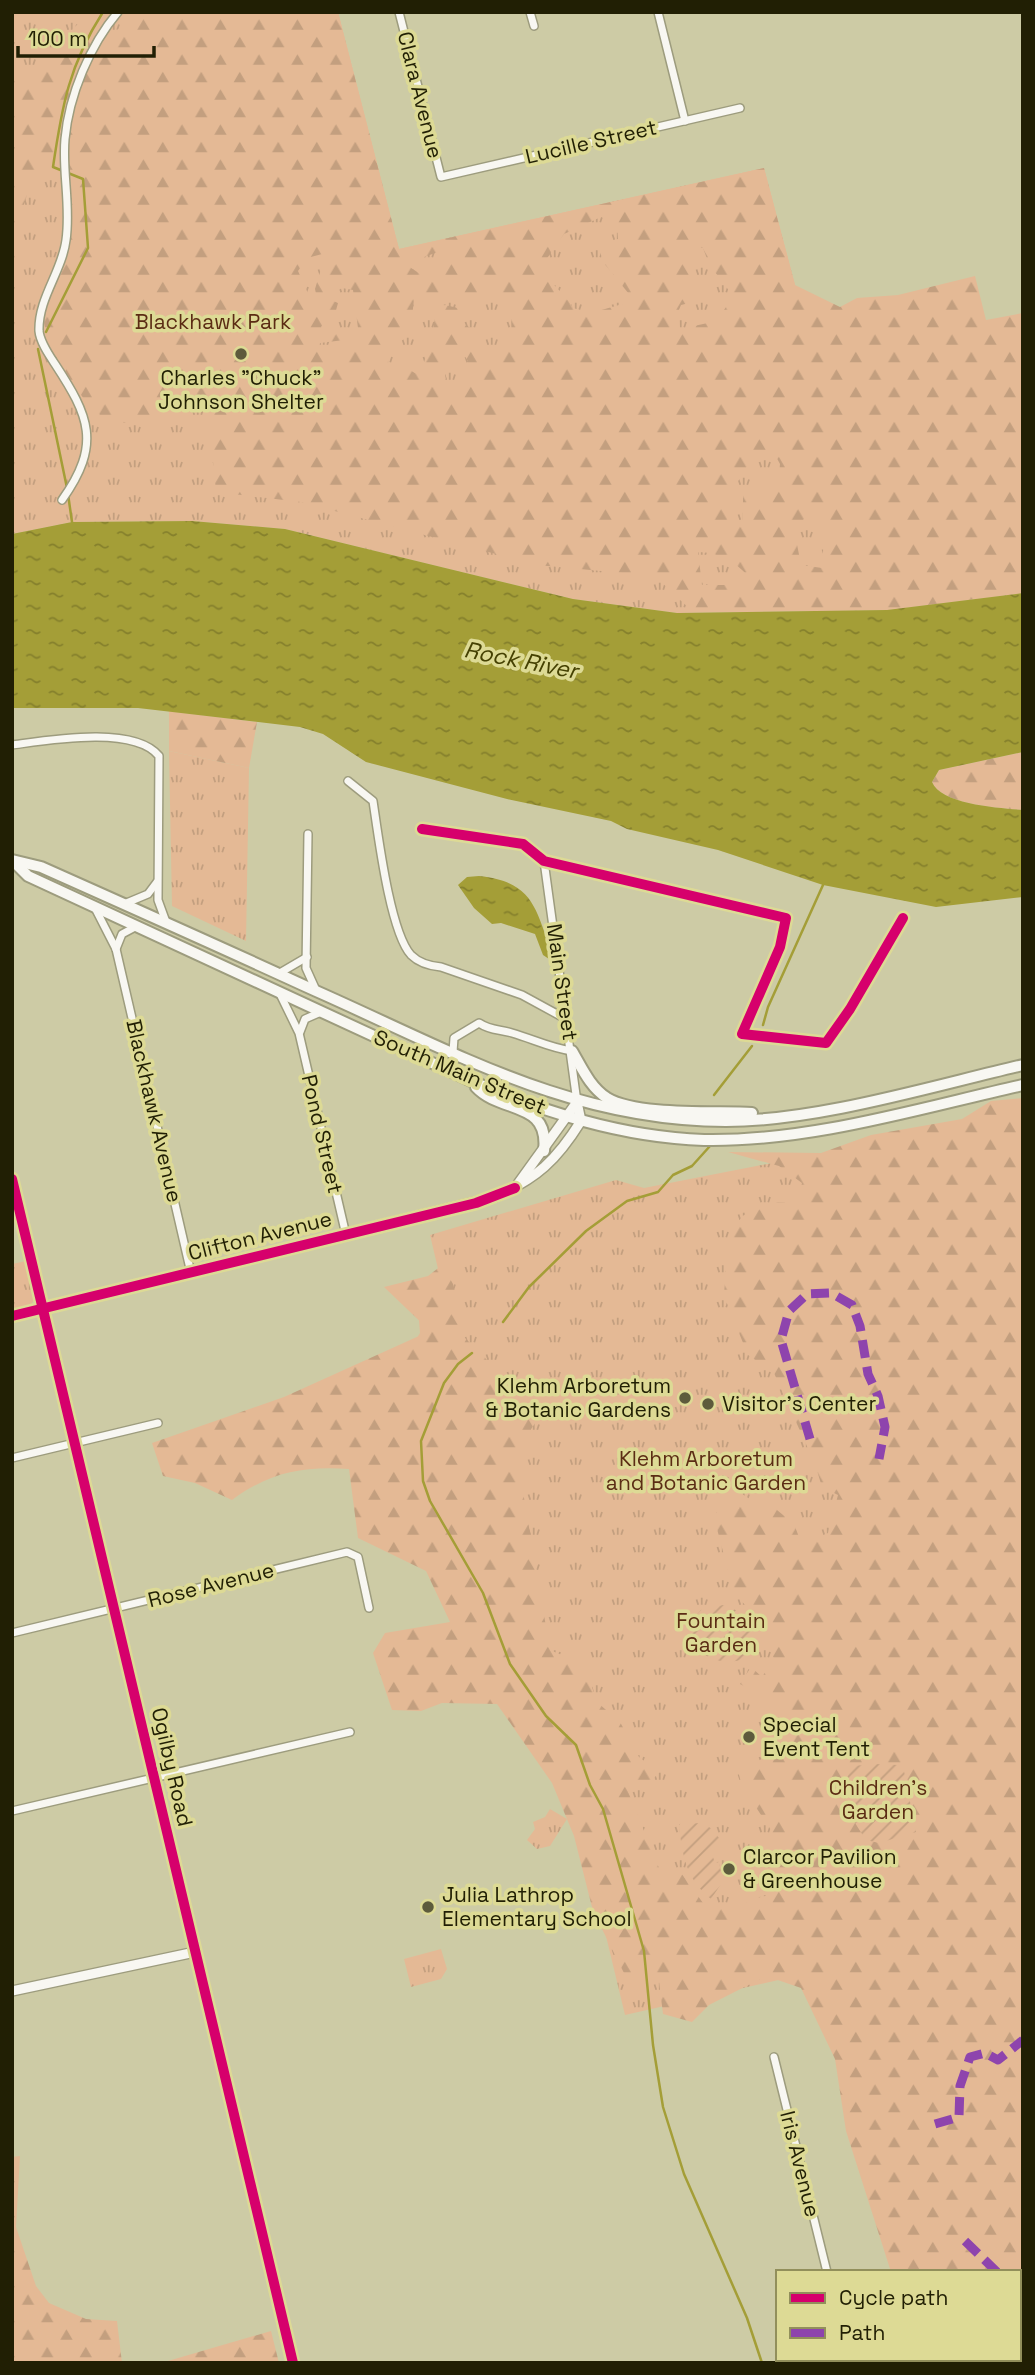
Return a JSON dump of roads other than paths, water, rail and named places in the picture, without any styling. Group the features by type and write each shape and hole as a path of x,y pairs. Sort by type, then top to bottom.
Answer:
{"main road":[{"name":"South Main Street","path":"13,861 41,867 453,1052 577,1102 639,1115 728,1121 786,1115 890,1096 1023,1065"},
{"name":"South Main Street","path":"13,861 29,876 469,1080 522,1102 617,1130 671,1138 757,1138 832,1126 1023,1085"},
{"path":"572,1051 591,1084 618,1103 669,1110 786,1115"},
{"path":"469,1080 488,1096 535,1116 543,1128 544,1151"}],"street":[{"path":"62,500 84,456 88,423 79,400 39,335 41,310 66,242 65,138 74,99 91,52 118,12"},
{"name":"Clara Avenue","path":"399,12 441,177"},
{"path":"530,12 534,26"},
{"path":"658,12 685,121"},
{"name":"Lucille Street","path":"441,177 740,108"},
{"path":"12,745 69,737 140,741 152,746 159,756 158,905 167,923"},
{"path":"348,781 373,801 396,919 411,954 429,966 441,967 522,995 566,1019"},
{"path":"422,829 523,844 544,861 786,918 780,947 742,1034 826,1043 850,1009 903,918"},
{"path":"308,834 308,976 317,990"},
{"name":"Main Street","path":"544,861 577,1102"},
{"path":"124,904 148,894 157,882"},
{"name":"Blackhawk Avenue","path":"95,907 116,949 191,1273"},
{"path":"116,949 122,934 137,926"},
{"path":"278,974 307,957"},
{"name":"Pond Street","path":"279,993 288,1005 299,1033 346,1235"},
{"path":"299,1033 305,1019 321,1012"},
{"path":"453,1052 454,1038 480,1023 489,1030 510,1032 550,1048 572,1051"},
{"path":"515,1188 577,1102"},
{"path":"577,1102 581,1121"},
{"name":"Clifton Avenue","path":"12,1316 476,1203 529,1181 545,1167 581,1121"},
{"name":"Ogilby Road","path":"12,1179 116,1608 293,2363"},
{"path":"12,1458 158,1423"},
{"name":"Rose Avenue","path":"12,1633 347,1552 358,1557 369,1608"},
{"path":"12,1811 349,1732"},
{"path":"12,1991 195,1952"},
{"name":"Iris Avenue","path":"774,2057 827,2270"}],"water":[{"name":"Rock River","path":"192,521 285,529 573,599 677,613 887,610 1023,593 1023,752 939,770 932,782 947,796 959,800 1023,810 1023,897 936,907 823,885 718,850 627,829 611,821 507,799 366,762 323,734 300,727 138,708 12,708 12,534 72,522"},
{"path":"467,877 498,879 512,885 531,901 553,955 549,959 543,955 535,934 501,923 492,924 474,908 458,885"}],"waterway":[{"path":"46,332 88,248 83,179 53,167 69,86 82,50 103,12"},
{"path":"38,349 67,488"},
{"path":"68,494 72,522"},
{"path":"763,1025 768,1007 823,885"},
{"path":"714,1095 752,1046"},
{"path":"503,1322 529,1287 586,1231 627,1201 658,1192 673,1175 692,1166 710,1146"},
{"path":"472,1353 458,1364 444,1383 421,1441 423,1481 430,1501 483,1593 510,1664 546,1716 576,1745 590,1785 603,1809 644,1951 653,2045 663,2107 684,2174 747,2318 762,2363"}],"place":[{"name":"Charles \"Chuck\" Johnson Shelter","path":"241,354"},
{"name":"Klehm Arboretum & Botanic Gardens","path":"685,1398"},
{"name":"Visitor's Center","path":"708,1404"},
{"name":"Special Event Tent","path":"749,1737"},
{"name":"Clarcor Pavilion & Greenhouse","path":"729,1869"},
{"name":"Julia Lathrop Elementary School","path":"428,1907"}],"park label":[{"name":"Blackhawk Park","path":"213,322"},
{"name":"Klehm Arboretum and Botanic Garden","path":"706,1471"},
{"name":"Fountain Garden","path":"721,1633"},
{"name":"Children's Garden","path":"878,1800"}]}
